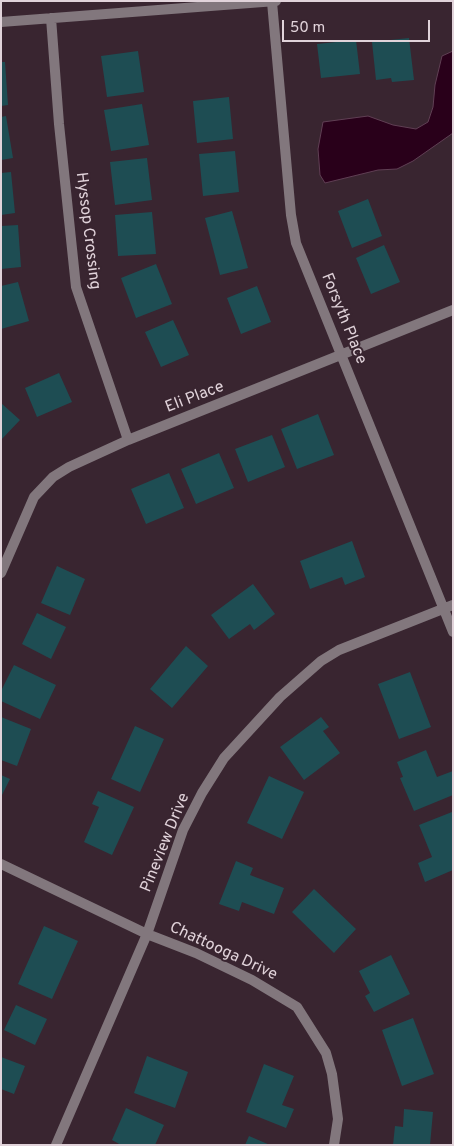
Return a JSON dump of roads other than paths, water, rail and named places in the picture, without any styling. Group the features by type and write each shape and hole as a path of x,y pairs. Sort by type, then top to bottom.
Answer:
{"street":[{"path":"1,22 274,1"},
{"name":"Forsyth Place","path":"274,1 291,215 296,243 448,606 453,632"},
{"name":"Hyssop Crossing","path":"51,18 59,124 76,287 128,440"},
{"name":"Eli Place","path":"1,572 34,498 47,484 69,467 128,440 453,310"},
{"name":"Pineview Drive","path":"56,1145 147,934 184,830 202,793 242,737 280,697 321,661 339,650 448,606"},
{"name":"Chattooga Drive","path":"1,864 147,934 196,953 236,972 297,1007 326,1053 332,1074 338,1119 334,1145"}]}
